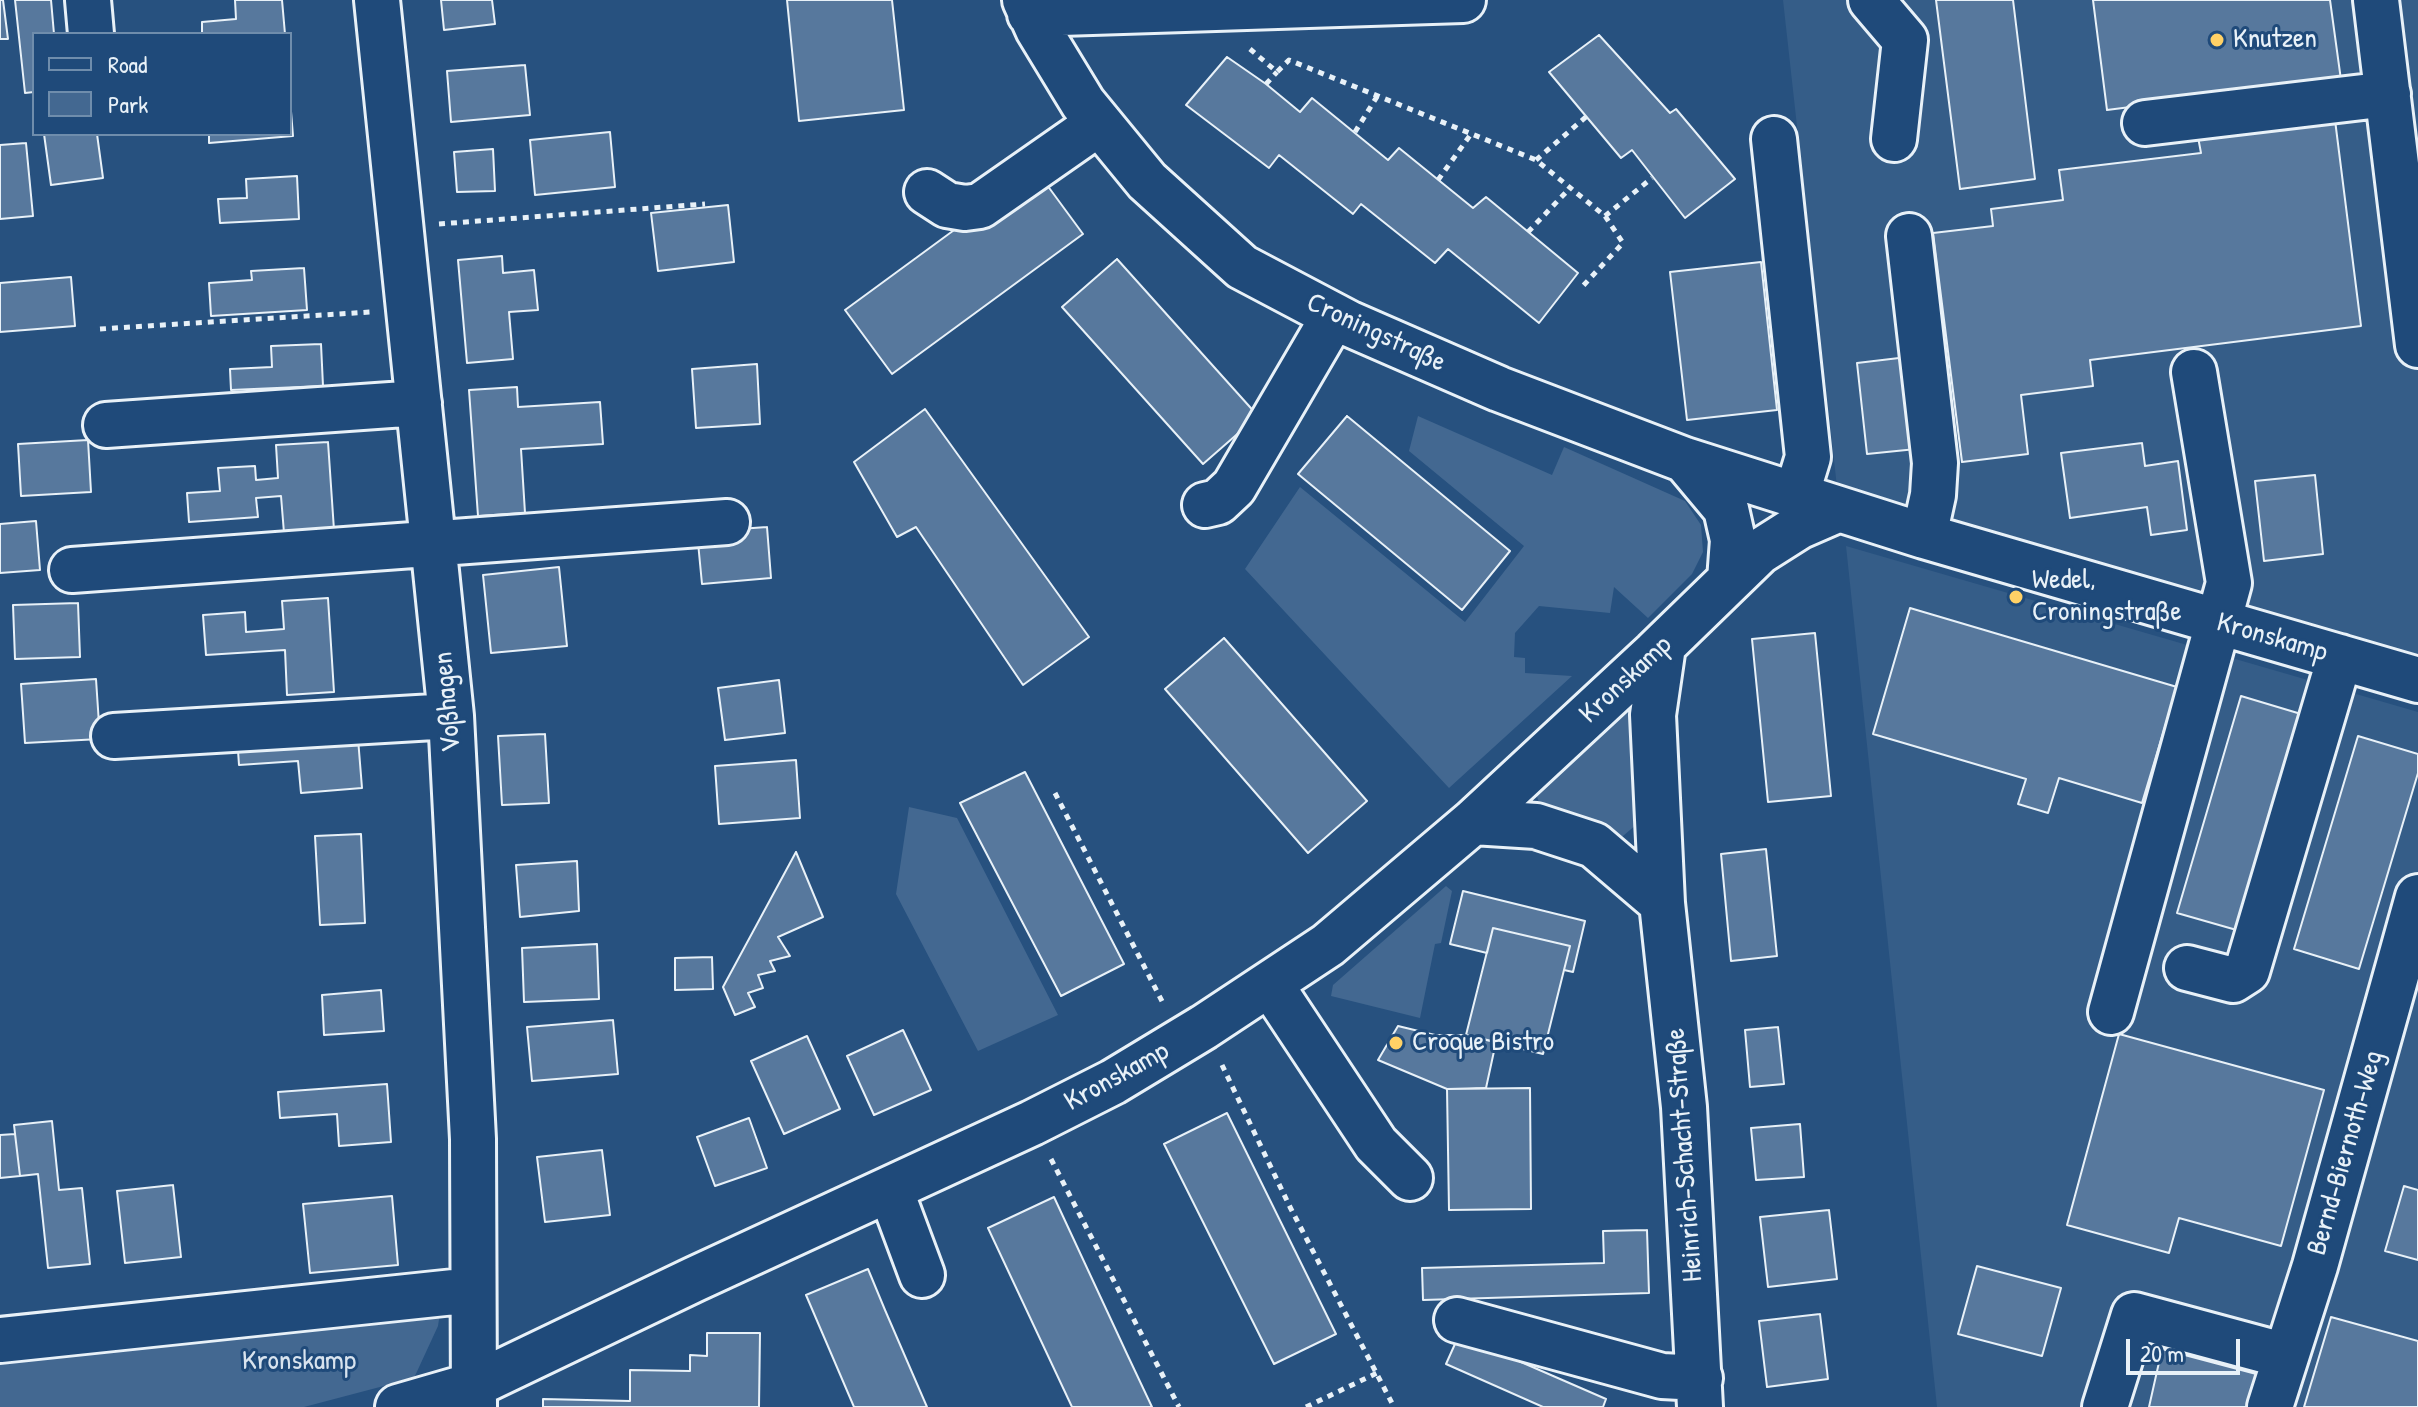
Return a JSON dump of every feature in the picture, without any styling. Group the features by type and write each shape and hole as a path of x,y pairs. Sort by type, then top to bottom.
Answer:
{"street":[{"path":"88,0 91,32"},
{"name":"Voßhagen","path":"377,0 451,716 473,1139 474,1396"},
{"path":"1028,7 1463,0"},
{"path":"1871,0 1905,40 1894,139"},
{"path":"2376,0 2418,345"},
{"name":"Croningstraße","path":"1028,7 1083,103 1099,123 1147,181 1242,267 1334,316 1499,389 1685,460 1839,509"},
{"path":"2145,123 2388,94"},
{"path":"927,192 947,205 965,208 980,206 1099,123"},
{"path":"1774,139 1808,457 1796,496"},
{"path":"1909,236 1935,463 1933,495 1924,536"},
{"path":"1205,505 1218,502 1234,487 1334,316"},
{"path":"2111,1012 2229,583 2194,372"},
{"path":"106,425 419,403"},
{"path":"1685,460 1726,509 1733,540 1730,580"},
{"name":"Kronskamp","path":"398,1407 474,1396 890,1189 1032,1123 1113,1082 1193,1034 1328,945 1473,822 1663,646 1759,552 1800,526 1839,509 2418,680"},
{"path":"72,570 727,522"},
{"name":"Heinrich-Schacht-Straße","path":"1663,646 1653,715 1662,903 1684,1107 1700,1392"},
{"path":"2187,968 2233,980 2247,971 2340,657"},
{"path":"114,736 451,716"},
{"path":"1473,822 1536,826 1594,845 1662,903"},
{"name":"Bernd-Biernoth-Weg","path":"2270,1407 2315,1266 2418,897"},
{"path":"1270,984 1376,1144 1410,1178"},
{"path":"890,1189 922,1275"},
{"path":"0,1340 473,1290"},
{"path":"2105,1407 2134,1315 2286,1356"},
{"path":"1457,1320 1662,1376 1700,1392"}],"path":[{"path":"1248,46 1277,72"},
{"path":"1266,84 1289,60 1536,160 1605,216 1623,243 1581,288"},
{"path":"1355,132 1378,95"},
{"path":"1536,160 1587,116"},
{"path":"1438,180 1471,134"},
{"path":"1605,216 1652,178"},
{"path":"1528,232 1571,187"},
{"path":"400,227 705,204"},
{"path":"100,329 409,310"},
{"path":"1055,793 1290,1207 1394,1407"},
{"path":"1032,1123 1179,1407"},
{"path":"1306,1407 1377,1373"}],"shaded area":[{"path":"1783,0 2418,0 2418,656 1837,487"},
{"path":"1846,546 2418,712 2418,1407 1937,1407"}],"green space":[{"path":"1418,416 1552,475 1564,447 1685,501 1701,525 1703,552 1692,574 1648,618 1614,587 1610,613 1539,606 1515,633 1514,657 1525,658 1525,673 1572,676 1449,788 1245,569 1300,487 1465,622 1524,546 1409,451"},
{"path":"1632,697 1637,824 1616,842 1543,813 1533,786"},
{"path":"909,807 957,818 1058,1015 978,1051 896,894"},
{"path":"1446,886 1452,891 1441,943 1435,944 1420,1018 1331,996 1333,985"},
{"name":"Kronskamp","path":"442,1299 438,1326 414,1378 304,1407 0,1407 0,1352"}],"building":[{"path":"0,0 3,0 8,39 0,39"},
{"path":"15,0 51,0 54,32 32,32 32,92 25,93"},
{"path":"235,0 282,0 285,32 202,32 202,22 236,19"},
{"path":"441,0 492,0 495,24 444,30"},
{"path":"787,0 892,0 904,110 799,121"},
{"path":"1936,0 2013,0 2035,179 1960,189"},
{"name":"Knutzen","path":"2093,0 2330,0 2341,80 2107,110"},
{"path":"1599,35 1670,113 1676,109 1735,179 1685,218 1632,150 1621,158 1549,72"},
{"path":"1227,57 1300,112 1312,98 1388,160 1399,148 1473,208 1486,197 1578,273 1539,323 1448,249 1435,263 1361,204 1353,214 1279,155 1269,168 1186,105"},
{"path":"525,65 530,115 451,122 447,71"},
{"path":"2335,120 2361,326 2090,360 2093,386 2021,395 2028,454 1962,462 1933,233 1993,226 1991,209 2063,200 2059,170 2201,153 2198,137"},
{"path":"292,124 293,136 209,143 209,136 292,136"},
{"path":"610,132 615,187 535,195 530,140"},
{"path":"44,136 97,136 103,178 51,185"},
{"path":"26,143 33,216 0,219 0,145"},
{"path":"493,149 495,191 457,192 454,152"},
{"path":"1036,170 1083,234 892,374 845,310"},
{"path":"297,176 299,219 220,223 218,199 247,198 246,179"},
{"path":"728,205 734,262 658,271 651,213"},
{"path":"502,256 503,273 534,270 538,310 509,312 513,359 467,363 458,260"},
{"path":"1117,259 1258,416 1203,464 1062,307"},
{"path":"1761,262 1777,410 1687,420 1670,272"},
{"path":"304,268 307,310 211,316 209,283 252,280 251,271"},
{"path":"71,277 75,326 0,332 0,283"},
{"path":"321,344 323,386 231,390 230,369 272,367 271,346"},
{"path":"1916,356 1926,448 1867,454 1857,363"},
{"path":"757,364 760,424 696,428 692,369"},
{"path":"517,387 518,407 600,402 603,444 521,449 525,513 478,516 469,390"},
{"path":"925,409 1089,637 1023,685 916,527 897,537 854,462"},
{"path":"1347,416 1510,551 1462,610 1298,474"},
{"path":"88,440 91,492 21,496 18,444"},
{"path":"328,442 334,530 284,533 281,496 256,498 258,517 189,522 187,493 220,491 218,468 255,466 256,480 278,478 276,445"},
{"path":"2142,443 2145,466 2178,461 2187,530 2151,535 2147,507 2070,518 2061,453"},
{"path":"2315,475 2323,554 2264,561 2255,481"},
{"path":"36,521 40,570 0,573 0,524"},
{"path":"767,527 771,578 702,584 697,532"},
{"path":"559,567 567,646 491,653 483,575"},
{"path":"328,598 334,692 287,695 285,650 206,655 203,615 245,612 246,632 284,629 282,601"},
{"path":"78,603 80,657 15,659 13,605"},
{"path":"1910,608 2177,687 2142,803 2059,778 2048,813 2018,804 2026,779 1873,734"},
{"path":"1815,633 1831,796 1768,802 1752,639"},
{"path":"1224,638 1367,801 1308,853 1165,689"},
{"path":"96,679 100,739 25,743 21,684"},
{"path":"779,680 785,733 725,740 718,688"},
{"path":"2241,696 2311,717 2247,933 2177,913"},
{"path":"357,726 362,788 301,793 298,761 239,765 237,736"},
{"path":"545,734 549,803 502,805 498,736"},
{"path":"2358,736 2418,754 2418,773 2359,969 2294,949"},
{"path":"796,760 800,818 719,824 715,766"},
{"path":"1025,772 1124,964 1061,996 960,803"},
{"path":"361,834 365,923 320,925 315,836"},
{"path":"1766,849 1777,956 1731,961 1721,854"},
{"path":"796,852 823,917 778,937 790,956 770,961 775,971 758,975 763,988 748,993 755,1007 735,1015 723,987"},
{"path":"577,861 579,911 520,917 516,865"},
{"path":"1463,891 1585,921 1573,972 1564,970 1570,946 1493,928 1487,953 1450,944"},
{"path":"1493,928 1570,946 1543,1054 1466,1035"},
{"path":"597,944 599,999 524,1002 522,948"},
{"path":"712,957 713,989 675,990 675,958"},
{"path":"381,990 384,1031 324,1035 322,995"},
{"path":"613,1020 618,1074 532,1081 527,1027"},
{"path":"1398,1026 1435,1035 1466,1035 1496,1042 1486,1088 1447,1089 1378,1060"},
{"path":"1778,1027 1784,1084 1750,1087 1745,1030"},
{"path":"903,1030 931,1090 874,1115 847,1056"},
{"path":"2119,1034 2324,1090 2281,1246 2179,1218 2169,1253 2067,1225"},
{"path":"807,1036 840,1109 784,1134 751,1061"},
{"path":"387,1084 391,1142 339,1146 337,1114 280,1118 278,1092"},
{"path":"1530,1088 1531,1209 1449,1210 1447,1089"},
{"path":"1227,1113 1336,1334 1274,1364 1164,1144"},
{"path":"749,1118 767,1168 715,1186 697,1137"},
{"path":"52,1121 59,1190 82,1188 90,1264 48,1268 38,1174 20,1176 14,1125"},
{"path":"1800,1124 1804,1177 1756,1180 1751,1128"},
{"path":"15,1134 20,1176 0,1178 0,1135"},
{"path":"602,1150 610,1215 545,1222 537,1157"},
{"path":"173,1185 181,1257 125,1263 117,1191"},
{"path":"2404,1186 2418,1190 2418,1260 2385,1251"},
{"path":"392,1196 398,1265 310,1273 303,1204"},
{"path":"1054,1197 1152,1407 1072,1407 988,1228"},
{"path":"1829,1210 1837,1279 1768,1287 1760,1217"},
{"path":"1647,1230 1649,1293 1423,1300 1422,1268 1604,1263 1603,1231"},
{"path":"1977,1266 2061,1288 2042,1356 1958,1334"},
{"path":"868,1269 927,1407 854,1407 806,1295"},
{"path":"1820,1314 1828,1379 1767,1387 1759,1321"},
{"path":"2331,1317 2418,1341 2418,1407 2304,1407"},
{"path":"707,1333 760,1333 759,1407 543,1407 543,1399 630,1401 630,1370 690,1371 690,1355 707,1356"},
{"path":"1459,1335 1606,1399 1603,1407 1543,1407 1446,1364"},
{"path":"2162,1349 2260,1375 2251,1407 2149,1407"}],"place":[{"name":"Knutzen","path":"2217,40"},
{"name":"Wedel, Croningstraße","path":"2016,597"},
{"name":"Croque Bistro","path":"1396,1043"}]}
